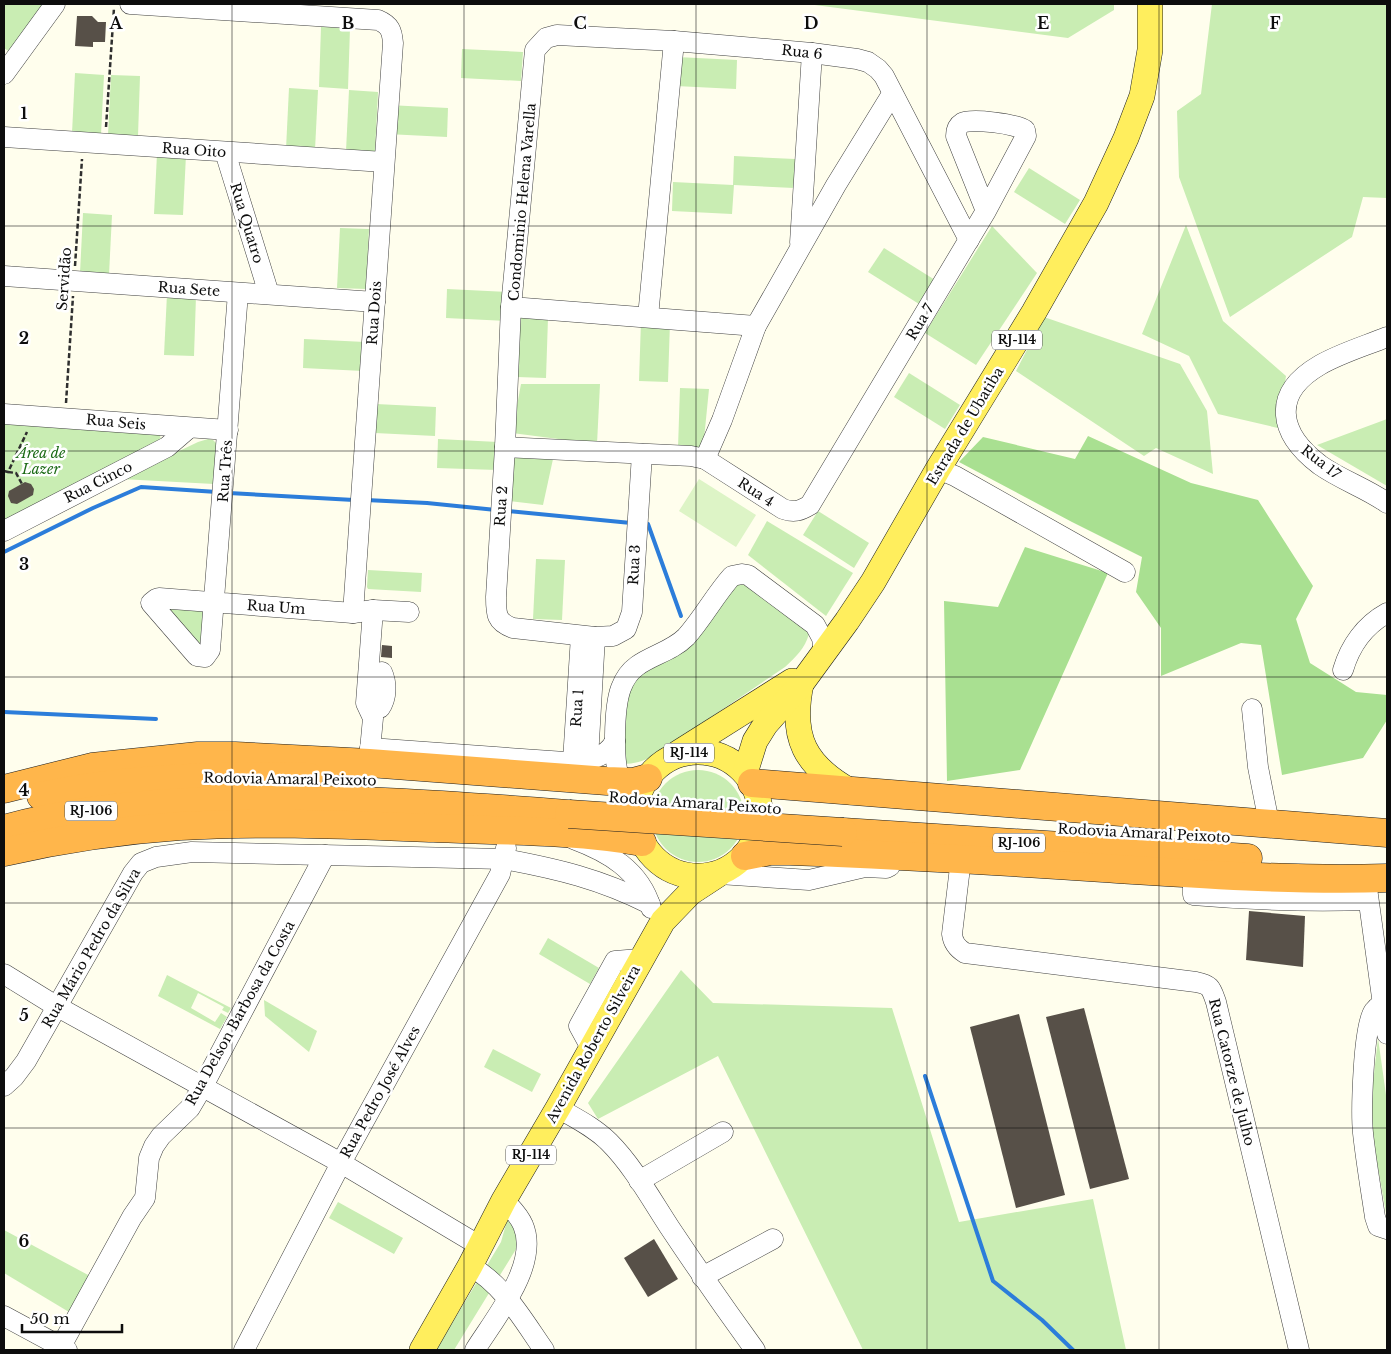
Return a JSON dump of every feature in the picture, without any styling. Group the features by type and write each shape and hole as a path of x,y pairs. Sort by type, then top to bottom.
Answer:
{"highway":[{"path":"4,789 92,767 198,756 370,755 481,764 580,788 633,782 657,769"},
{"name":"Rodovia Amaral Peixoto","path":"4,805 48,795 120,783 178,778 242,776 344,778 580,788 846,812 1139,833 1387,846"},
{"path":"749,778 846,812 1269,823 1387,833"},
{"path":"6,847 182,826 330,825 509,831 580,788"},
{"path":"580,788 642,842"},
{"name":"Rodovia Amaral Peixoto","path":"6,847 52,818 120,807 243,799 400,801 580,788"},
{"name":"Rodovia Amaral Peixoto","path":"846,812 1238,857 1377,880"},
{"path":"745,856 790,851 916,856 1192,874 1377,880"}],"main road":[{"name":"Estrada de Ubatiba","path":"749,778 755,741 775,712 812,669 874,582 938,468 1034,312 1096,202 1114,165 1142,96 1150,50 1150,4"},
{"name":"Estrada de Ubatiba","path":"657,769 812,669"},
{"path":"812,669 797,714 800,732 810,760 824,774 846,812"},
{"name":"RJ-114","path":"690,752 715,754 726,758 749,778 758,794 761,816 757,837 745,856 729,869 719,874 696,877 685,875 659,863 647,850 636,825 637,800 657,769 690,752"},
{"name":"Avenida Roberto Silveira","path":"422,1350 504,1200 558,1108 651,931 668,904 668,888 659,863"},
{"name":"Avenida Roberto Silveira","path":"651,931 690,893 719,874"}],"street":[{"path":"4,74 55,4"},
{"name":"Rua Dois","path":"130,4 378,20 385,23 393,35 353,613"},
{"name":"Rua 6","path":"535,50 546,38 557,35 674,41 812,53 868,62 884,76 968,240"},
{"path":"648,317 674,41"},
{"name":"Condominio Helena Varella","path":"535,50 511,307 756,326"},
{"path":"799,249 812,53"},
{"path":"505,447 691,456 705,459 722,420 756,326 836,185 892,94"},
{"path":"878,118 904,116"},
{"name":"Rua 7","path":"810,505 986,211 1026,136 1025,130 1016,126 974,121 960,124 956,130 956,136 986,211"},
{"name":"Rua Oito","path":"4,137 384,162"},
{"name":"Rua Quatro","path":"225,152 269,294"},
{"path":"804,174 814,180 836,185"},
{"name":"Rua Sete","path":"4,276 375,302"},
{"name":"Rua Três","path":"210,650 238,292"},
{"name":"Rua 2","path":"511,307 496,610 499,620 504,625 513,628 588,636"},
{"name":"Rua 17","path":"1387,337 1320,365 1305,375 1294,387 1285,408 1286,420 1292,436 1301,448 1320,465 1343,479 1372,492 1387,503"},
{"name":"Rua Seis","path":"4,414 228,430"},
{"name":"Rua Cinco","path":"4,531 167,447 189,428"},
{"name":"Rua 3","path":"588,636 613,636 626,629 632,612 636,525 642,454"},
{"name":"Rua 4","path":"705,459 783,509 794,512 810,505"},
{"path":"938,468 1125,572"},
{"path":"580,788 616,769 615,741 620,693 626,678 636,667 681,642 729,580 736,574 748,575 755,579 814,625 822,638 812,669"},
{"name":"Rua Um","path":"210,650 205,657 197,656 151,604 159,598 353,613 379,611 409,612"},
{"path":"370,755 376,713 378,679 382,672 379,611"},
{"path":"376,713 366,703 379,611"},
{"path":"1343,670 1346,659 1364,630 1377,618 1387,613"},
{"name":"Rua 1","path":"580,788 588,636"},
{"path":"1252,708 1258,767 1269,823"},
{"path":"615,741 580,788 592,847 620,863 637,880 644,891 651,931"},
{"name":"Rua Pedro José Alves","path":"244,1350 341,1163 500,874 509,831"},
{"name":"Rua Mário Pedro da Silva","path":"4,1086 14,1077 26,1061 133,873 141,863 156,857 192,852 325,855"},
{"path":"325,855 504,859 554,868 593,880 651,931"},
{"name":"Rua Delson Barbosa da Costa","path":"62,1349 132,1217 145,1198 149,1158 154,1146 161,1136 190,1108 203,1086 325,855"},
{"path":"719,874 809,880 865,867 886,868 916,856"},
{"name":"Rua Catorze de Julho","path":"962,859 952,934 953,942 964,953 1196,982 1206,984 1211,989 1216,1002 1299,1350"},
{"path":"1377,880 1387,1034"},
{"path":"4,974 56,1006 341,1163 475,1256 487,1277 508,1299 544,1350"},
{"path":"1385,1004 1374,1011 1368,1032 1362,1101 1363,1134 1375,1217 1378,1226 1387,1229"},
{"path":"558,1108 592,1128 608,1141 639,1181 702,1277 755,1350"},
{"path":"639,1181 723,1132"},
{"path":"475,1350 508,1299 526,1260 527,1243 523,1223 504,1200"},
{"path":"702,1277 774,1238"},
{"path":"4,1316 62,1349"}],"path":[{"path":"105,144 114,4"},
{"name":"Servidão","path":"65,418 83,142"},
{"path":"22,484 16,473 6,471 34,416"}],"green space":[{"path":"4,4 44,4 11,53 4,48"},
{"path":"807,4 1114,4 1114,10 1068,38"},
{"path":"1212,4 1387,4 1387,198 1363,197 1352,237 1230,317 1179,177 1177,111 1201,94"},
{"path":"321,27 350,28 348,89 319,87"},
{"path":"462,49 523,52 521,81 461,78"},
{"path":"677,57 737,60 736,89 676,86"},
{"path":"75,73 104,75 101,135 72,133"},
{"path":"111,75 140,76 138,136 108,135"},
{"path":"289,88 318,90 315,150 286,149"},
{"path":"349,90 378,92 375,152 346,151"},
{"path":"388,105 448,108 447,137 387,134"},
{"path":"157,154 186,155 183,215 154,214"},
{"path":"734,156 795,159 794,188 734,185 732,214 672,211 673,182 733,185"},
{"path":"1029,168 1080,200 1065,224 1014,192"},
{"path":"83,213 112,215 109,275 80,273"},
{"path":"1186,225 1223,321 1286,376 1278,428 1218,414 1189,356 1142,334"},
{"path":"992,226 1037,273 976,365 925,333"},
{"path":"340,228 369,229 366,289 337,288"},
{"path":"884,248 935,280 919,304 868,272"},
{"path":"447,289 508,292 507,321 446,318"},
{"path":"167,294 196,296 194,356 164,355"},
{"path":"520,317 548,318 546,378 517,377"},
{"path":"1044,317 1180,364 1207,411 1213,474 1156,448 1144,456 1016,371"},
{"path":"641,321 670,322 668,382 639,381"},
{"path":"304,339 365,342 363,371 303,368"},
{"path":"909,373 960,405 945,429 894,397"},
{"path":"521,384 600,384 597,444 512,433"},
{"path":"680,388 709,389 703,449 678,448"},
{"path":"376,404 436,407 435,436 375,433"},
{"path":"1387,419 1387,486 1317,445"},
{"name":"Área de Lazer","path":"4,421 160,435 161,441 4,522"},
{"path":"1088,436 1191,483 1258,500 1313,586 1296,619 1310,663 1356,692 1387,695 1387,720 1363,758 1282,775 1261,645 1241,643 1161,676 1161,628 1136,592 1142,557 959,462 983,437 1075,459"},
{"path":"208,439 213,440 217,444 214,484 121,479 198,442"},
{"path":"438,439 498,442 497,470 437,468"},
{"path":"510,454 553,459 543,505 509,501"},
{"path":"699,479 756,515 736,547 679,511"},
{"path":"818,511 869,543 854,568 803,535"},
{"path":"767,521 853,573 826,616 748,555"},
{"path":"1025,547 1108,573 1020,770 947,781 944,601 998,607"},
{"path":"536,559 565,560 562,620 533,619"},
{"path":"368,570 422,573 421,592 368,589"},
{"path":"738,584 748,585 802,626 809,634 803,648 785,667 661,751 643,760 623,764 627,697 634,678"},
{"path":"171,609 205,609 205,642 199,646 171,612"},
{"path":"698,770 707,771 724,778 736,790 743,807 743,825 736,842 724,854 707,861 698,862 689,861 672,854 660,842 653,825 652,816 653,807 660,790 672,778 689,771"},
{"path":"548,938 599,968 590,984 539,954"},
{"path":"681,970 713,1003 892,1008 959,1222 1093,1199 1126,1350 863,1350 718,1056 598,1119 588,1103"},
{"path":"167,975 231,1008 228,1013 222,1010 224,1007 198,993 191,1008 215,1022 221,1013 227,1017 220,1029 158,996"},
{"path":"264,1000 317,1031 309,1052 265,1016"},
{"path":"1378,1038 1387,1102 1387,1218 1369,1118"},
{"path":"493,1049 541,1074 532,1092 484,1067"},
{"path":"338,1202 403,1238 394,1254 329,1218"},
{"path":"508,1217 521,1241 454,1350 436,1350 501,1242"},
{"path":"4,1230 90,1276 69,1312 4,1273"}],"building":[{"path":"77,16 92,16 98,22 106,22 105,42 93,42 93,47 75,46"},
{"path":"25,482 31,484 34,489 33,495 17,504 11,503 8,496 9,491"},
{"path":"382,645 392,646 392,658 381,657"},
{"path":"1249,911 1305,916 1303,967 1246,960"},
{"path":"1084,1008 1129,1179 1090,1189 1046,1017"},
{"path":"1019,1014 1065,1195 1016,1208 970,1027"},
{"path":"654,1239 678,1279 648,1297 624,1258"}],"waterway":[{"path":"4,552 93,508 141,487 217,492"},
{"path":"229,493 354,500"},
{"path":"366,500 427,503 496,510"},
{"path":"508,511 631,523"},
{"path":"643,524 648,524 681,616"},
{"path":"4,712 156,719"},
{"path":"925,1076 993,1281 1042,1320 1073,1350"}]}
